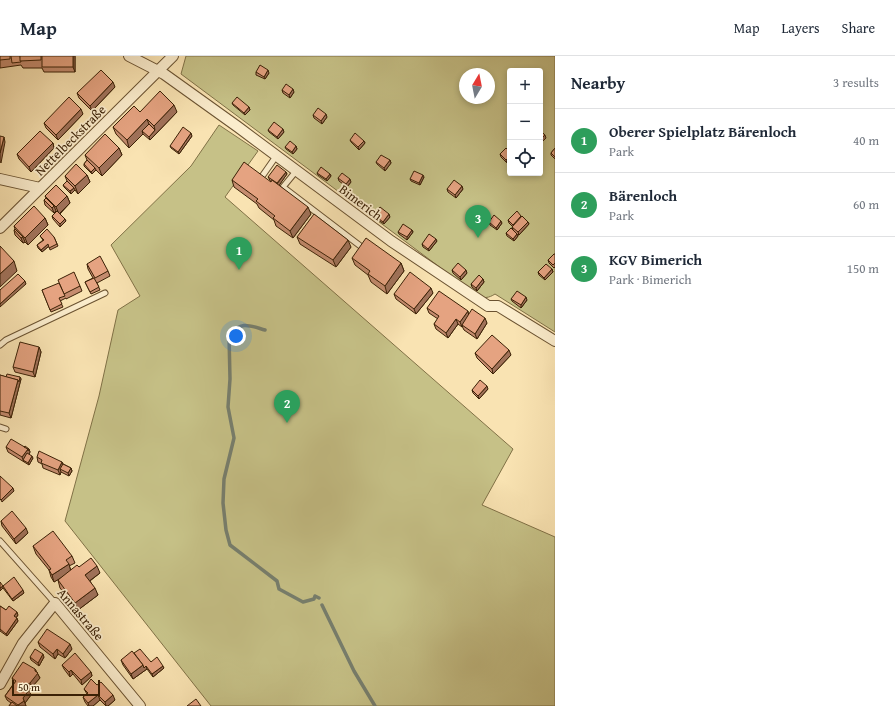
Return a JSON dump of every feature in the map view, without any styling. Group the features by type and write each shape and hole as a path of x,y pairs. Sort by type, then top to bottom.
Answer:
{"street":[{"name":"Bimerich","path":"130,56 158,70 277,155 390,241 488,306 498,306 555,340"},
{"name":"Nettelbeckstraße","path":"0,228 158,70 174,56"},
{"path":"0,179 40,188"},
{"path":"0,684 23,643 55,603"},
{"name":"Annastraße","path":"55,603 140,706"}],"lane":[{"path":"263,175 277,155"},
{"path":"297,170 283,188 363,248"},
{"path":"0,344 105,293"},
{"path":"0,427 6,429"},
{"name":"Annastraße","path":"0,541 55,603"}],"shaded area":[{"path":"186,56 555,56 555,332 495,294 486,298 477,295 181,74"},
{"path":"219,125 258,151 225,197 513,449 482,505 555,537 555,706 211,706 65,521 99,396 118,310 140,296 111,245 191,166"}],"building":[{"path":"0,56 10,56 10,59 0,60"},
{"path":"11,56 20,56 21,62 12,63"},
{"path":"20,56 41,56 41,60 20,61"},
{"path":"42,56 73,56 73,67 42,67"},
{"path":"260,65 268,70 264,77 256,72"},
{"path":"101,70 113,82 90,106 77,93"},
{"path":"286,84 293,89 289,95 282,90"},
{"path":"160,91 174,105 154,126 147,119 127,140 113,127 134,106 140,112"},
{"path":"69,97 81,109 56,135 44,123"},
{"path":"237,97 249,107 244,113 232,103"},
{"path":"318,108 326,114 321,121 313,115"},
{"path":"274,122 283,129 277,137 268,130"},
{"path":"149,124 155,130 149,137 142,131"},
{"path":"183,127 191,133 178,152 170,146"},
{"path":"40,131 53,143 29,167 17,154"},
{"path":"355,133 364,141 358,147 350,140"},
{"path":"105,134 119,148 99,168 85,155"},
{"path":"0,136 4,137 0,153"},
{"path":"290,141 296,146 292,152 285,147"},
{"path":"506,148 507,159 506,160 500,154"},
{"path":"555,148 555,157 551,153"},
{"path":"381,155 390,160 384,168 376,162"},
{"path":"87,160 95,168 91,172 84,164"},
{"path":"244,162 271,182 272,180 308,207 290,231 273,218 275,216 256,201 258,199 232,180"},
{"path":"76,164 87,175 75,186 65,176"},
{"path":"277,165 286,172 277,183 268,177"},
{"path":"321,167 330,174 326,179 317,173"},
{"path":"414,171 423,175 419,183 410,179"},
{"path":"342,173 350,179 346,184 338,178"},
{"path":"454,180 462,186 455,195 447,189"},
{"path":"67,181 74,188 70,191 63,185"},
{"path":"56,185 67,196 56,207 45,196"},
{"path":"46,198 54,206 52,208 44,200"},
{"path":"34,206 45,218 25,238 14,226"},
{"path":"380,207 389,214 383,222 374,215"},
{"path":"57,211 65,219 60,224 52,216"},
{"path":"517,211 521,216 513,225 508,220"},
{"path":"314,214 348,240 333,260 297,237"},
{"path":"494,215 501,221 496,228 489,222"},
{"path":"522,216 528,222 518,232 512,227"},
{"path":"403,224 412,230 407,237 398,232"},
{"path":"511,228 517,234 513,239 506,233"},
{"path":"15,229 23,237 21,238 14,230"},
{"path":"47,229 54,237 57,244 49,248 48,244 41,250 37,245 44,240 40,236"},
{"path":"429,234 436,239 428,249 422,244"},
{"path":"366,238 401,263 385,286 368,274 370,271 352,258"},
{"path":"0,246 14,261 0,274"},
{"path":"554,254 555,263 553,265 548,260"},
{"path":"100,256 108,271 95,278 87,264"},
{"path":"458,263 466,270 460,277 452,270"},
{"path":"546,264 552,269 544,278 538,272"},
{"path":"74,272 80,286 64,294 58,280"},
{"path":"410,272 431,288 414,309 394,294"},
{"path":"18,274 25,281 0,304 0,290"},
{"path":"479,275 483,279 476,288 471,284"},
{"path":"94,278 99,287 90,292 85,282"},
{"path":"59,283 65,296 59,298 62,304 50,310 42,290"},
{"path":"439,291 468,311 460,322 456,319 446,333 434,324 439,316 427,308"},
{"path":"517,291 526,297 521,305 511,299"},
{"path":"472,309 485,318 475,334 462,325"},
{"path":"492,335 509,350 492,369 475,353"},
{"path":"20,342 39,347 33,372 13,367"},
{"path":"7,374 20,377 19,382 18,380 6,377"},
{"path":"0,375 18,380 9,413 0,411"},
{"path":"480,380 487,386 478,396 472,390"},
{"path":"11,439 28,449 22,457 6,447"},
{"path":"39,451 62,462 58,470 41,463 42,460 37,457"},
{"path":"27,453 32,456 28,463 23,460"},
{"path":"63,464 71,468 68,473 60,469"},
{"path":"0,476 13,488 1,500 0,499"},
{"path":"12,511 26,528 14,539 1,521"},
{"path":"53,531 72,556 66,560 69,564 52,575 49,570 51,569 33,546"},
{"path":"91,558 97,566 85,575 95,588 75,603 58,580 77,565 79,567"},
{"path":"14,577 23,590 12,599 3,586"},
{"path":"0,606 6,610 9,606 17,612 14,616 17,618 6,634 0,629"},
{"path":"47,629 70,644 63,654 57,649 53,654 38,642"},
{"path":"35,649 43,654 38,663 30,657"},
{"path":"140,649 151,662 157,657 163,666 152,674 146,666 144,668 134,653"},
{"path":"132,651 143,665 131,674 121,660"},
{"path":"75,653 91,672 81,680 71,670 69,672 62,665"},
{"path":"23,662 35,669 38,673 30,683 24,686 29,690 23,698 24,701 18,705 5,696 16,681 12,678"},
{"path":"91,679 97,685 101,682 113,695 105,702 98,695 88,703 83,697 88,693 84,689"},
{"path":"196,699 201,706 187,706"},
{"path":"12,702 17,706 9,706"}],"waterway":[{"path":"265,330 246,325 238,328 229,335 230,379 228,407 234,438 224,479 223,503 226,530 230,545 277,581 279,589 303,602 314,599 315,596 319,598"},
{"path":"322,605 354,671 375,706"}],"place":[{"name":"KGV Bimerich","path":"478,238"},
{"name":"Oberer Spielplatz Bärenloch","path":"239,270"},
{"name":"Bärenloch","path":"287,423"}]}
